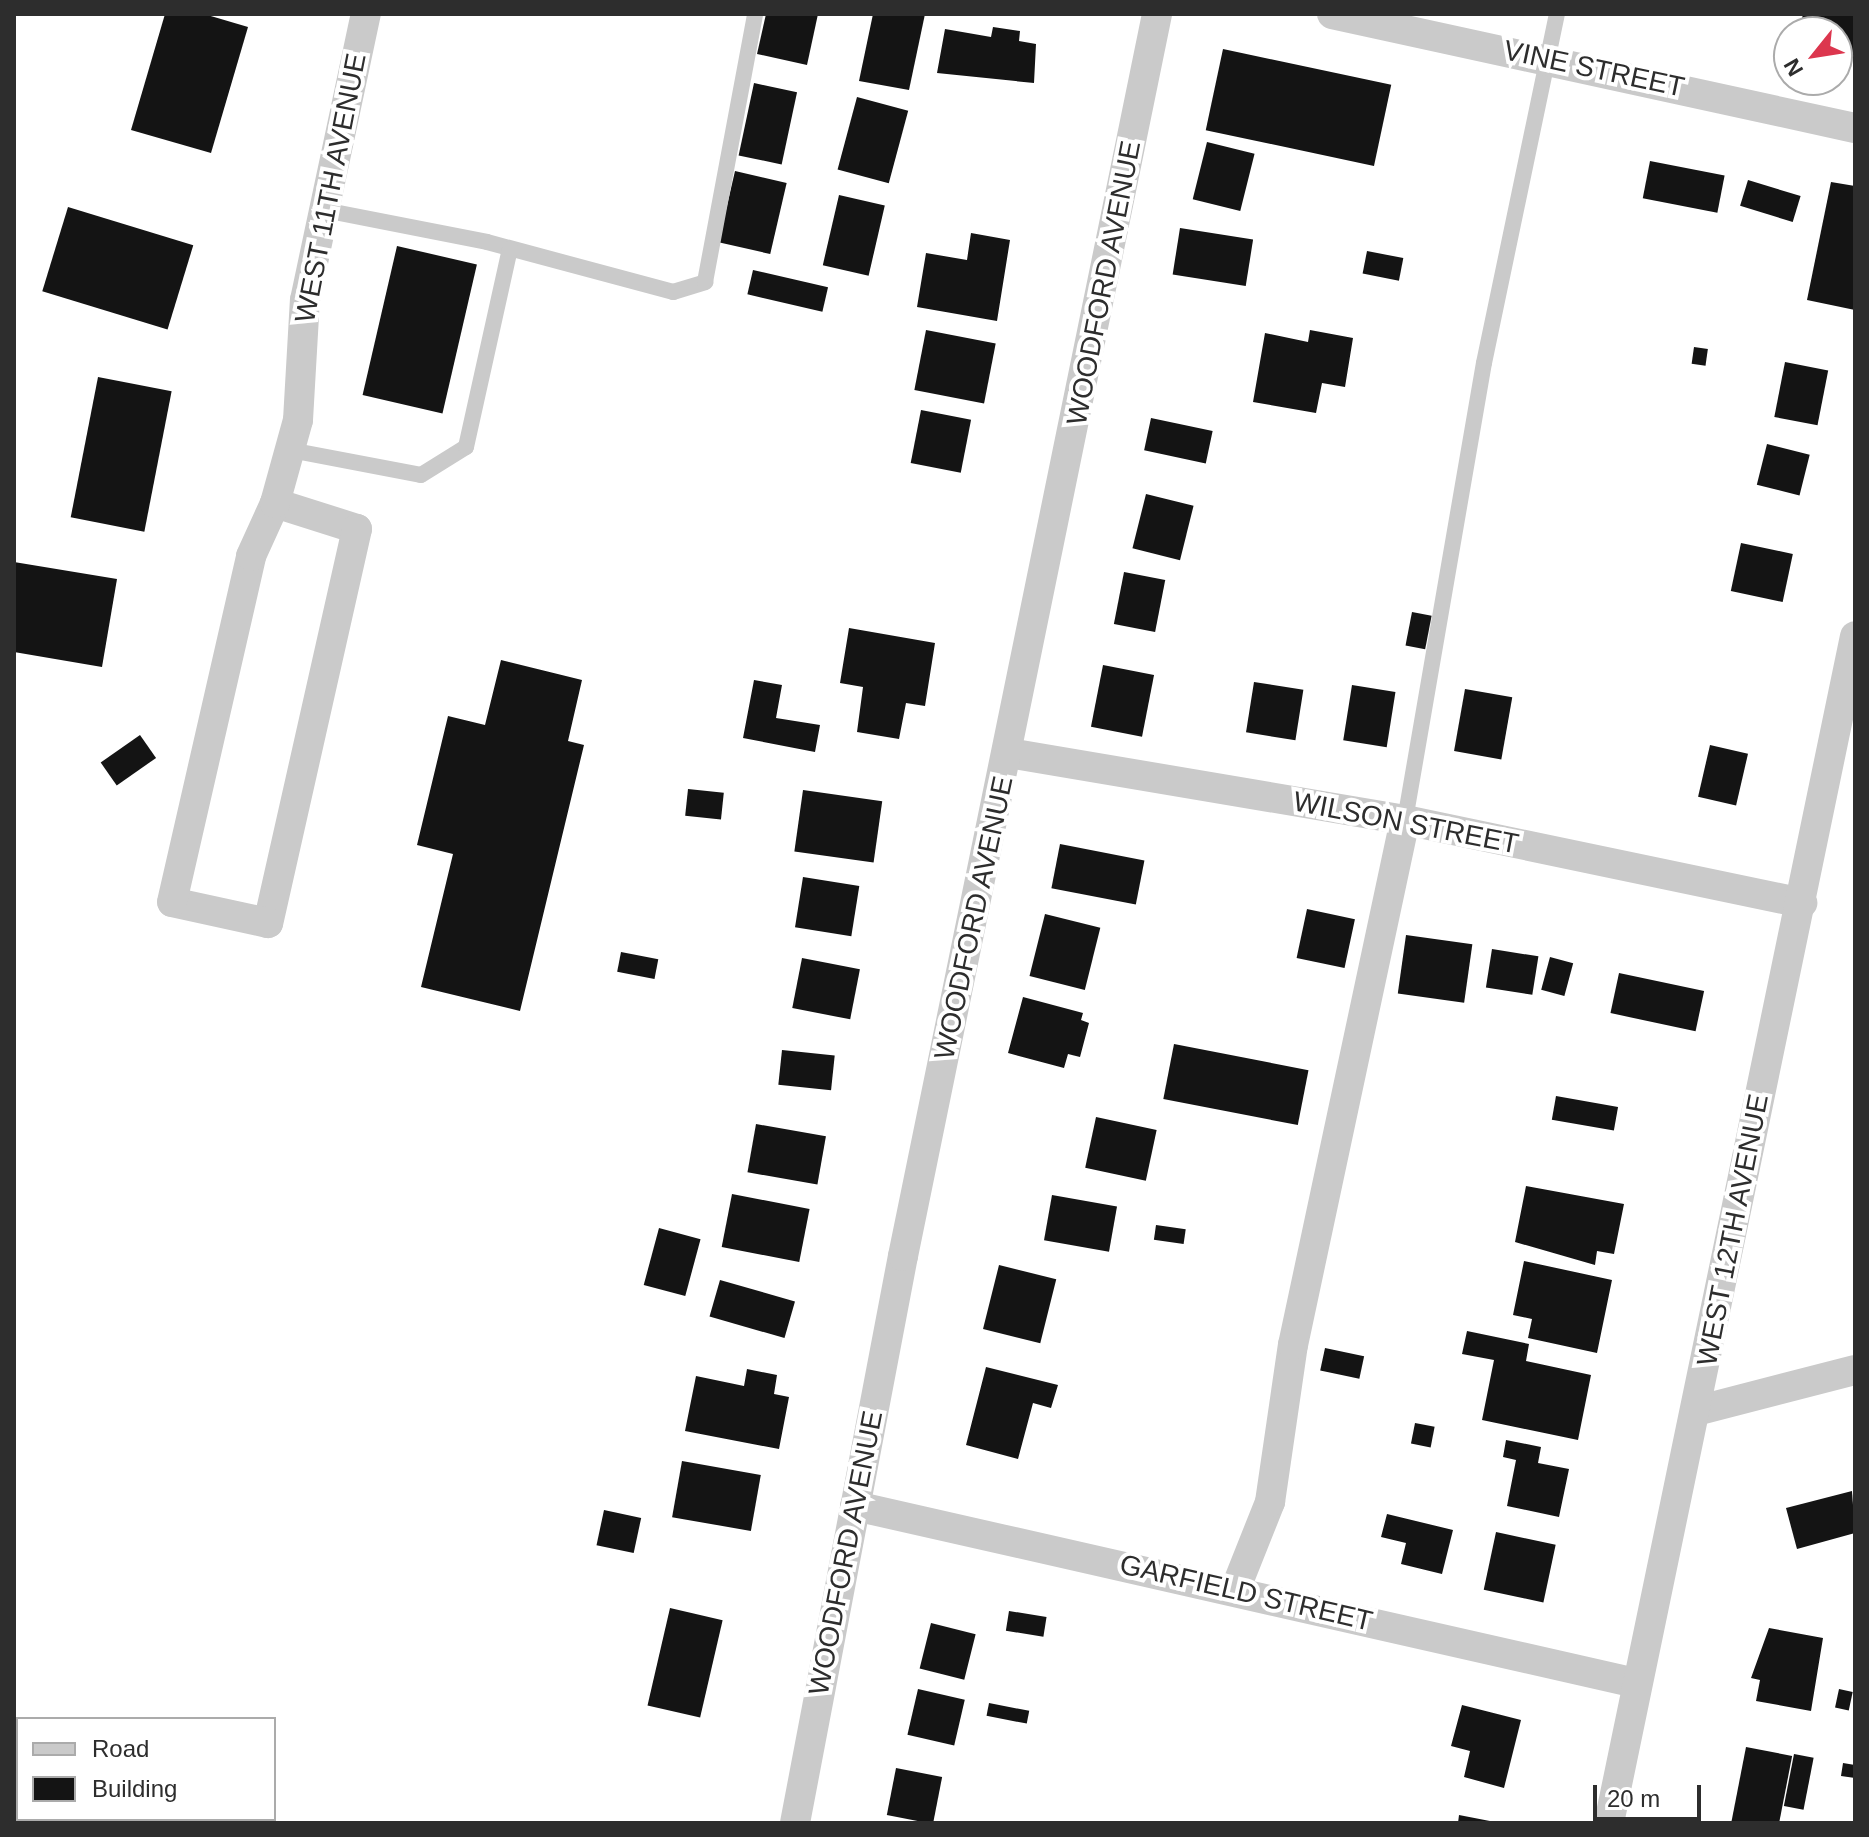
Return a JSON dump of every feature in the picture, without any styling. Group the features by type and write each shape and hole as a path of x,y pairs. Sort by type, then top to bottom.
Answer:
{"street":[{"name":"WEST 11TH AVENUE","path":"275,503 357,529 268,923 172,902 251,556 275,503 290,450 305,300 366,14"},
{"name":"WOODFORD AVENUE","path":"795,1823 855,1506 1157,14"},
{"name":"VINE STREET","path":"1332,14 1548,58 1855,128"},
{"name":"WEST 12TH AVENUE","path":"1609,1823 1855,636"},
{"name":"WILSON STREET","path":"1009,753 1405,820 1802,903"},
{"path":"1235,1590 1270,1502 1293,1345 1405,820"},
{"path":"1696,1411 1855,1370"},
{"name":"GARFIELD STREET","path":"855,1506 1636,1683"}],"lane":[{"path":"324,210 510,249 673,292 705,282 755,14"},
{"path":"1405,820 1484,363 1557,14"},
{"path":"290,450 421,475 466,447 510,249"}],"building":[{"path":"165,14 204,14 248,27 211,153 131,130"},
{"path":"766,14 818,14 807,65 757,54"},
{"path":"873,14 925,14 909,90 859,81"},
{"path":"1855,14 1855,53 1853,16 1803,16"},
{"path":"993,27 1020,31 1019,41 1036,44 1034,83 937,73 945,29 991,37"},
{"path":"1223,49 1391,85 1374,166 1206,130"},
{"path":"754,83 797,92 782,165 739,155"},
{"path":"857,97 908,111 889,183 838,169"},
{"path":"1207,142 1255,154 1240,211 1193,199"},
{"path":"1650,161 1725,176 1717,213 1643,198"},
{"path":"735,171 787,183 770,254 719,242"},
{"path":"1748,180 1801,196 1793,222 1740,206"},
{"path":"1831,182 1855,186 1855,310 1807,300"},
{"path":"839,195 885,206 869,276 823,265"},
{"path":"68,207 193,245 168,329 42,291"},
{"path":"1180,228 1253,240 1246,286 1173,274"},
{"path":"971,233 1010,240 997,321 917,307 926,253 967,260"},
{"path":"397,246 477,264 442,414 363,395"},
{"path":"1367,251 1403,258 1399,281 1363,274"},
{"path":"753,270 828,287 822,312 747,294"},
{"path":"926,330 996,344 984,403 914,390"},
{"path":"1310,330 1353,338 1345,387 1322,383 1316,413 1253,402 1265,333 1308,342"},
{"path":"1694,347 1708,349 1705,366 1692,364"},
{"path":"1785,362 1828,370 1818,425 1774,417"},
{"path":"98,377 172,391 144,532 71,517"},
{"path":"921,410 971,420 961,473 911,463"},
{"path":"1151,418 1213,431 1206,463 1144,450"},
{"path":"1767,444 1810,455 1800,495 1757,485"},
{"path":"1146,494 1194,506 1180,560 1132,548"},
{"path":"1741,543 1793,554 1783,602 1731,591"},
{"path":"14,562 117,579 102,667 14,652"},
{"path":"1124,572 1165,580 1155,632 1114,624"},
{"path":"1412,612 1432,616 1425,649 1406,645"},
{"path":"849,628 935,643 925,706 906,703 899,739 857,732 863,687 840,683"},
{"path":"501,660 582,680 568,741 584,745 520,1011 421,987 453,854 417,845 448,716 485,725"},
{"path":"1103,665 1154,675 1142,737 1091,727"},
{"path":"754,680 782,685 776,718 820,725 815,752 743,738"},
{"path":"1254,682 1303,690 1295,740 1246,732"},
{"path":"1352,685 1395,692 1387,747 1343,740"},
{"path":"1465,689 1512,697 1501,759 1454,751"},
{"path":"140,735 156,758 117,785 101,763"},
{"path":"1710,745 1748,754 1736,805 1698,797"},
{"path":"688,789 724,793 721,820 685,816"},
{"path":"803,790 882,801 874,863 794,851"},
{"path":"1060,844 1144,860 1136,905 1051,888"},
{"path":"803,877 859,886 851,936 795,927"},
{"path":"1307,909 1355,919 1345,968 1297,958"},
{"path":"1045,914 1100,928 1085,990 1030,976"},
{"path":"1406,935 1472,944 1464,1003 1398,993"},
{"path":"1492,949 1538,956 1532,995 1486,988"},
{"path":"621,952 658,959 654,979 617,972"},
{"path":"1550,957 1573,963 1564,996 1541,990"},
{"path":"802,958 860,969 850,1019 792,1008"},
{"path":"1619,973 1704,991 1696,1031 1610,1013"},
{"path":"1023,997 1083,1013 1081,1020 1089,1023 1080,1057 1068,1054 1064,1068 1008,1053"},
{"path":"1174,1044 1308,1070 1298,1125 1163,1099"},
{"path":"782,1050 835,1056 831,1090 778,1085"},
{"path":"1556,1096 1618,1107 1614,1131 1552,1120"},
{"path":"1096,1117 1157,1130 1146,1181 1085,1168"},
{"path":"756,1124 826,1136 817,1185 747,1172"},
{"path":"1526,1186 1624,1204 1614,1254 1597,1251 1595,1265 1515,1242"},
{"path":"732,1194 810,1209 799,1262 722,1247"},
{"path":"1052,1195 1117,1206 1109,1252 1044,1240"},
{"path":"1156,1225 1186,1229 1184,1244 1154,1240"},
{"path":"659,1228 701,1239 685,1296 644,1285"},
{"path":"1524,1261 1612,1280 1597,1353 1528,1338 1532,1319 1513,1315"},
{"path":"999,1265 1056,1279 1040,1343 983,1329"},
{"path":"720,1280 795,1301 785,1338 710,1317"},
{"path":"1467,1331 1529,1344 1526,1361 1591,1375 1578,1440 1482,1420 1494,1360 1462,1354"},
{"path":"1325,1348 1364,1356 1359,1379 1320,1370"},
{"path":"986,1367 1058,1385 1051,1408 1033,1403 1018,1459 966,1445"},
{"path":"747,1369 777,1375 774,1394 789,1397 779,1449 685,1431 696,1376 744,1386"},
{"path":"1415,1423 1435,1427 1431,1447 1411,1444"},
{"path":"1506,1440 1541,1447 1538,1463 1569,1469 1559,1517 1507,1506 1516,1460 1503,1457"},
{"path":"682,1461 761,1475 751,1531 672,1517"},
{"path":"1852,1491 1855,1533 1797,1549 1786,1508"},
{"path":"604,1510 641,1518 634,1553 597,1545"},
{"path":"1387,1514 1453,1530 1442,1574 1401,1564 1406,1543 1381,1537"},
{"path":"1496,1532 1556,1545 1543,1602 1484,1590"},
{"path":"670,1608 723,1620 700,1718 648,1705"},
{"path":"1009,1611 1047,1617 1043,1637 1006,1631"},
{"path":"931,1623 976,1634 964,1680 920,1669"},
{"path":"1769,1628 1823,1638 1811,1711 1756,1701 1760,1680 1751,1678"},
{"path":"918,1689 965,1700 954,1746 907,1735"},
{"path":"1839,1689 1853,1692 1849,1710 1835,1708"},
{"path":"989,1703 1029,1711 1027,1724 987,1716"},
{"path":"1462,1705 1521,1720 1504,1788 1464,1777 1470,1751 1451,1746"},
{"path":"1746,1747 1792,1756 1779,1823 1731,1822"},
{"path":"1794,1754 1814,1758 1804,1810 1784,1806"},
{"path":"1843,1763 1855,1765 1855,1778 1841,1776"},
{"path":"896,1768 942,1777 933,1823 887,1815"},
{"path":"1459,1815 1495,1822 1495,1823 1458,1823"}]}
